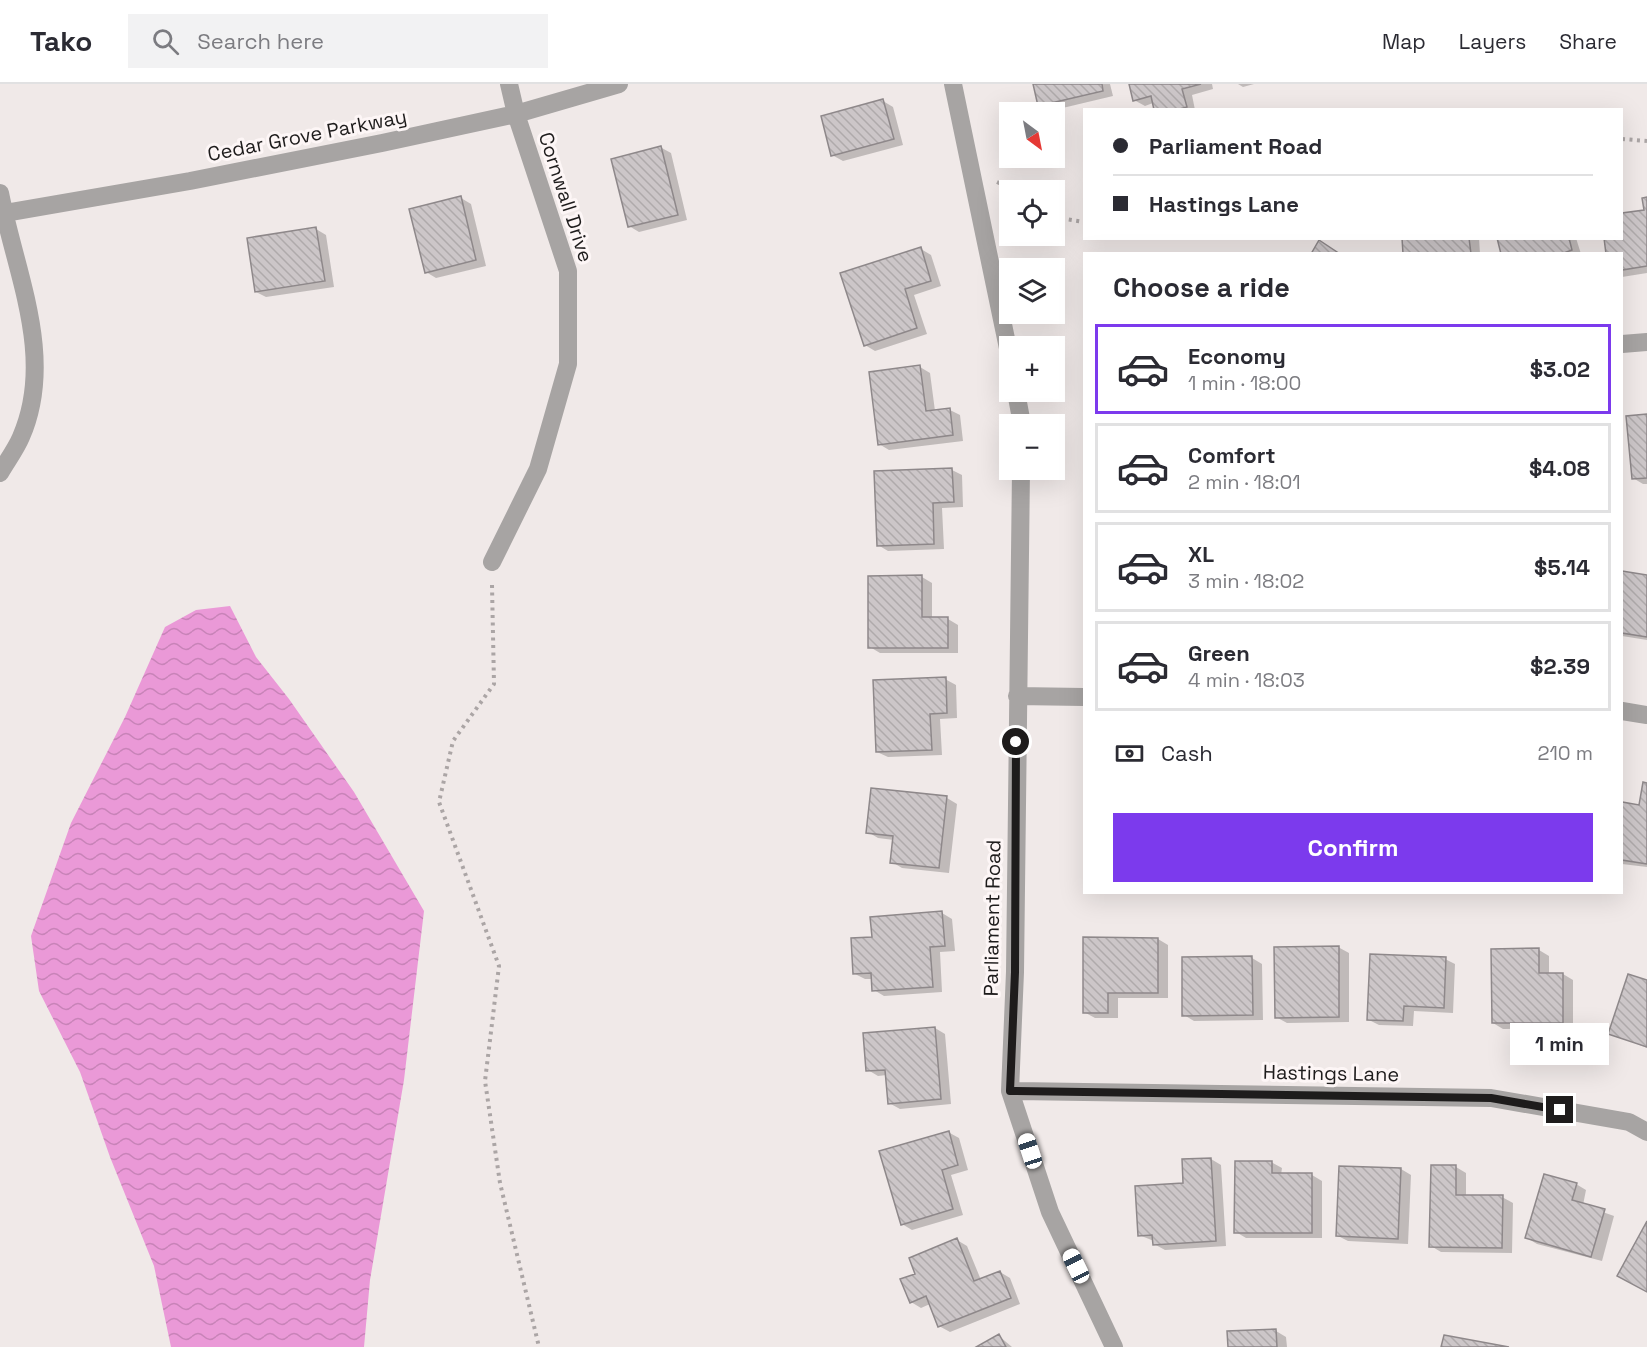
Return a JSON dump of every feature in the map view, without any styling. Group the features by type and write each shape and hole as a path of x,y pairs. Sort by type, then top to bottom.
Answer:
{"street":[{"name":"Cornwall Drive","path":"492,562 538,469 568,364 568,271 516,114 509,84"},
{"name":"Cedar Grove Parkway","path":"2,213 230,173 516,114 620,84"},
{"path":"953,84 1005,336"},
{"path":"0,193 2,213 30,309 35,383 22,436 0,473"},
{"path":"1623,344 1647,342"},
{"name":"Parliament Road","path":"1021,480 1015,972 1010,1091 1050,1212 1114,1347"},
{"path":"1017,696 1083,697"},
{"path":"1623,711 1647,715"},
{"name":"Hastings Lane","path":"1010,1091 1491,1098 1629,1122 1647,1132"}],"path":[{"path":"1623,139 1647,141"},
{"path":"1065,219 1083,222"},
{"path":"492,562 494,684 453,741 439,802 499,966 484,1081 500,1183 539,1347"}],"water":[{"path":"230,606 256,657 289,699 354,792 424,911 404,1080 370,1280 364,1347 171,1347 154,1266 110,1157 80,1072 39,991 31,936 71,823 125,717 165,627 196,610"}],"building":[{"path":"1033,84 1102,84 1103,91 1055,102 1037,102"},
{"path":"1129,84 1201,84 1182,89 1187,107 1183,108 1154,108 1151,96 1133,101"},
{"path":"883,99 894,139 831,156 821,116"},
{"path":"661,146 678,215 628,227 611,159"},
{"path":"461,196 476,260 425,273 409,209"},
{"path":"1647,197 1647,266 1623,270 1623,252 1606,252 1604,240 1623,240 1623,213 1644,210 1642,198"},
{"path":"316,227 325,281 255,292 247,238"},
{"path":"1319,240 1337,252 1312,252"},
{"path":"1402,240 1469,240 1471,252 1403,252"},
{"path":"1498,240 1570,240 1572,250 1566,252 1500,252"},
{"path":"921,247 931,281 905,289 917,328 864,346 840,273"},
{"path":"920,365 926,411 950,408 953,435 878,445 869,372"},
{"path":"1647,414 1647,478 1632,479 1626,416"},
{"path":"952,468 954,502 933,503 934,544 877,546 874,471"},
{"path":"1623,571 1647,575 1647,637 1623,633"},
{"path":"922,575 922,617 948,617 948,648 868,648 868,576"},
{"path":"946,677 947,713 930,714 932,750 876,752 873,680"},
{"path":"1643,782 1647,783 1647,864 1623,860 1623,802 1639,805"},
{"path":"871,788 947,796 939,868 890,863 893,836 866,833"},
{"path":"942,911 945,946 930,947 933,987 872,991 871,973 853,974 851,938 872,937 870,917"},
{"path":"1083,937 1158,938 1158,993 1108,993 1108,1013 1083,1013"},
{"path":"1339,946 1339,1017 1275,1018 1274,947"},
{"path":"1539,948 1539,973 1563,973 1563,1023 1492,1023 1491,949"},
{"path":"1370,954 1446,957 1444,1008 1404,1006 1403,1021 1367,1020"},
{"path":"1252,956 1253,1015 1182,1016 1182,957"},
{"path":"1628,974 1647,980 1647,1047 1608,1034"},
{"path":"935,1027 941,1099 888,1104 885,1070 866,1071 863,1033"},
{"path":"949,1131 958,1165 942,1170 953,1209 901,1225 879,1151"},
{"path":"1211,1158 1216,1241 1153,1245 1152,1235 1138,1236 1135,1186 1183,1183 1182,1159"},
{"path":"1235,1161 1272,1161 1272,1173 1312,1173 1312,1233 1234,1233"},
{"path":"1431,1165 1456,1165 1456,1195 1503,1195 1502,1248 1429,1247"},
{"path":"1339,1166 1401,1168 1398,1239 1336,1236"},
{"path":"1544,1174 1577,1183 1572,1200 1605,1209 1591,1257 1525,1238"},
{"path":"1647,1221 1647,1292 1617,1276"},
{"path":"957,1238 974,1281 1000,1271 1011,1298 938,1327 926,1296 910,1303 900,1279 915,1274 909,1258"},
{"path":"1276,1329 1277,1347 1228,1347 1227,1331"},
{"path":"999,1334 1006,1347 976,1347"},
{"path":"1444,1335 1509,1347 1441,1347"}],"route":[{"path":"1016,742 1015,972 1010,1091 1491,1098 1560,1110"}]}
